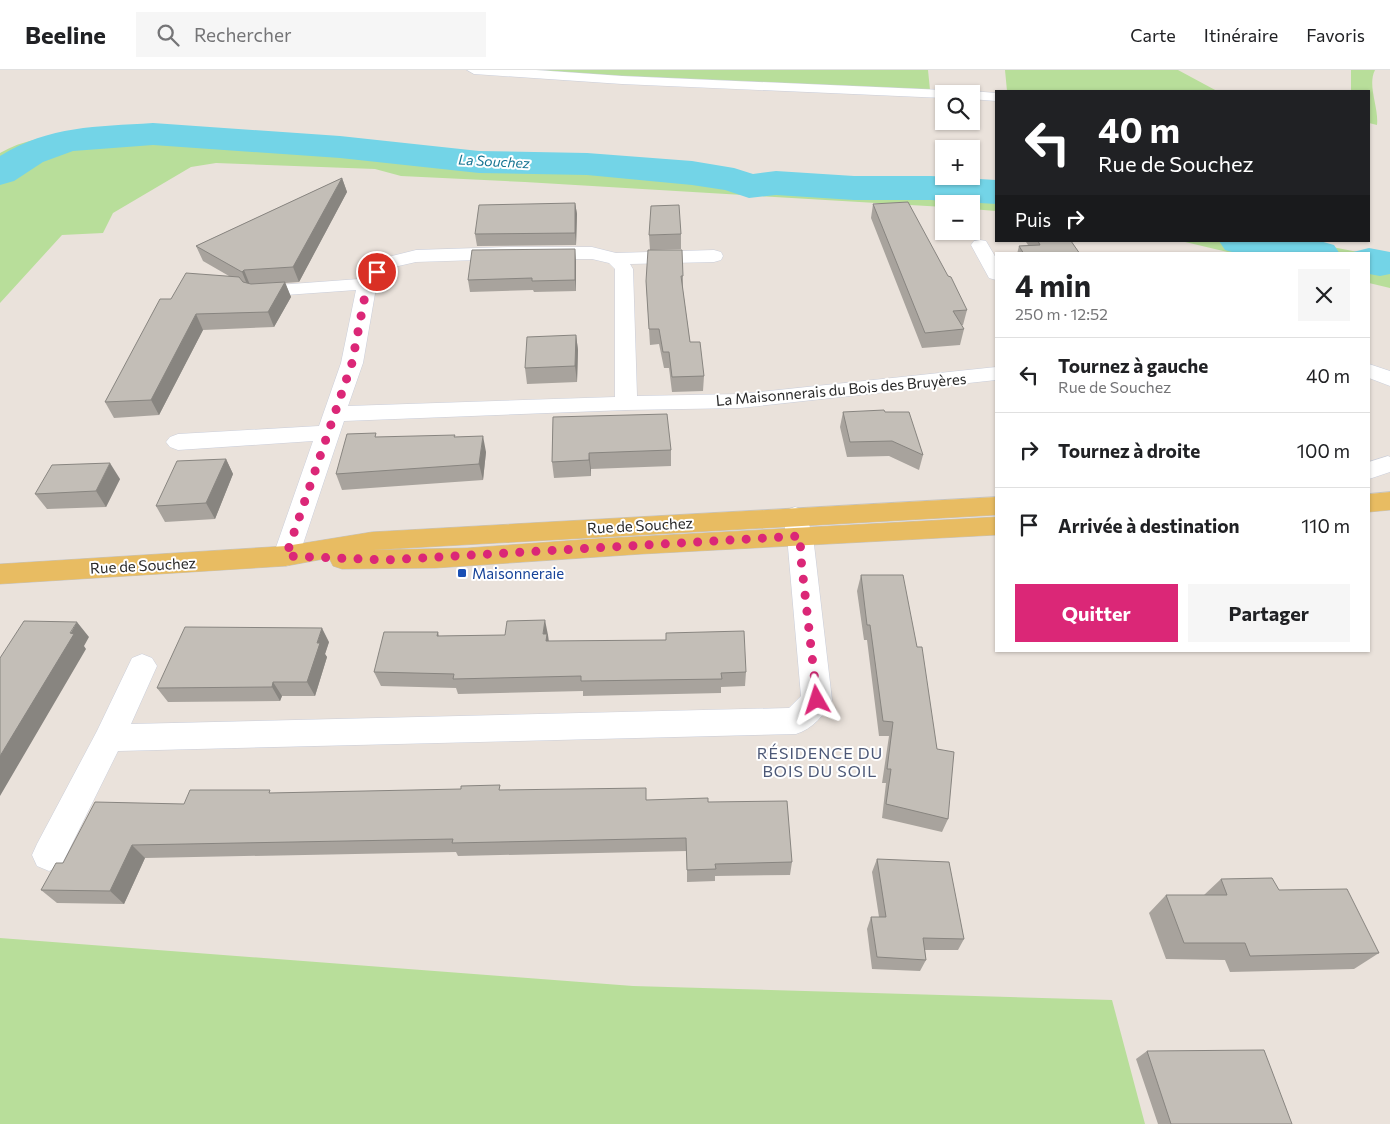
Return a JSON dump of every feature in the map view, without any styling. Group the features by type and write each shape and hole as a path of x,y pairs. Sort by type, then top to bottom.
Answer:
{"main road":[{"path":"1370,499 1390,500"},
{"path":"1370,503 1390,500"},
{"name":"Rue de Souchez","path":"0,574 286,556 390,560 798,526 995,506"},
{"name":"Rue de Souchez","path":"798,526 995,526"}],"street":[{"path":"474,70 622,80 935,94"},
{"path":"980,96 995,97"},
{"path":"980,245 995,272"},
{"path":"286,556 352,363 368,280 387,263 416,256 508,253 592,253 616,259 714,256"},
{"path":"616,259 624,269 626,402"},
{"path":"257,291 367,284"},
{"path":"1370,370 1390,379"},
{"name":"La Maisonnerais du Bois des Bruyères","path":"178,442 333,423 626,402 740,401 995,374"},
{"path":"109,738 796,721 817,700 798,526"},
{"path":"49,855 109,738 142,666"}],"green space":[{"path":"520,70 928,70 930,90 684,80"},
{"path":"1005,70 1178,70 1215,90 1007,90"},
{"path":"1351,70 1375,70 1372,83 1377,125 1370,123 1370,90 1351,90"},
{"path":"170,129 329,138 408,147 453,156 515,155 550,160 617,163 750,179 995,185 995,211 980,210 980,195 935,195 935,206 401,176 375,169 216,163 191,167 113,213 103,233 62,235 0,303 0,153 37,139 82,132"},
{"path":"1185,242 1306,242 1358,252 1228,252"},
{"path":"1370,254 1390,256 1390,288 1370,283"},
{"path":"0,938 633,986 1112,1000 1145,1124 0,1124"}],"building":[{"path":"342,178 293,267 244,270 242,272 196,246"},
{"path":"908,202 948,276 951,277 967,310 953,311 964,329 925,333 873,204"},
{"path":"575,203 575,233 475,234 479,205"},
{"path":"679,205 681,234 649,235 651,206"},
{"path":"1038,242 1072,242 1079,252 1023,252 1019,246 1040,245"},
{"path":"575,249 575,280 532,281 532,278 468,280 472,250"},
{"path":"648,250 682,250 683,276 681,276 690,342 700,342 704,376 672,377 669,352 663,352 659,329 649,329 646,281"},
{"path":"186,273 239,277 243,282 251,284 285,282 268,312 196,314 151,400 105,402 160,299 171,299"},
{"path":"576,335 575,366 525,368 527,337"},
{"path":"884,410 885,412 909,412 923,455 892,441 850,442 843,412"},
{"path":"667,414 671,450 589,453 589,460 552,462 553,417"},
{"path":"376,433 375,437 483,436 479,464 336,474 347,434"},
{"path":"226,459 206,503 156,506 177,461"},
{"path":"110,463 96,491 35,494 52,465"},
{"path":"861,575 903,575 917,647 922,647 937,749 954,752 948,819 886,804 891,769 887,769 893,722 883,721 870,625 867,625"},
{"path":"545,620 543,634 547,634 546,641 666,640 666,633 744,631 746,672 721,673 722,679 581,681 581,676 453,679 454,674 374,672 384,632 438,632 437,636 505,635 507,621"},
{"path":"24,621 77,622 70,633 74,634 0,756 0,658"},
{"path":"185,627 322,628 317,643 320,643 307,682 273,682 272,687 157,688"},
{"path":"500,785 499,790 646,788 646,800 708,798 708,802 787,801 792,862 715,864 716,869 687,870 686,838 452,843 453,839 132,845 110,891 41,890 56,863 63,863 95,802 184,804 190,790 270,790 269,793 461,789 461,786"},
{"path":"877,859 949,862 964,939 923,938 926,960 877,957 871,917 886,917"},
{"path":"1272,878 1279,890 1347,889 1379,953 1250,956 1245,943 1184,943 1166,895 1227,895 1221,879"},
{"path":"1264,1050 1292,1124 1171,1124 1147,1051"}],"waterway":[{"name":"La Souchez","path":"0,173 30,154 67,140 153,134 340,147 479,162 587,164 692,173 734,180 749,186 776,183 854,188 931,188 995,192"},
{"name":"La Souchez","path":"1246,242 1306,252"},
{"name":"La Souchez","path":"1370,261 1380,263"}],"place":[{"name":"Maisonneraie","path":"462,573"}],"district":[{"name":"RÉSIDENCE DU BOIS DU SOIL","path":"820,761"}],"route":[{"path":"377,272 368,280 358,323 352,363 286,556 370,561 800,536 817,700"}]}
